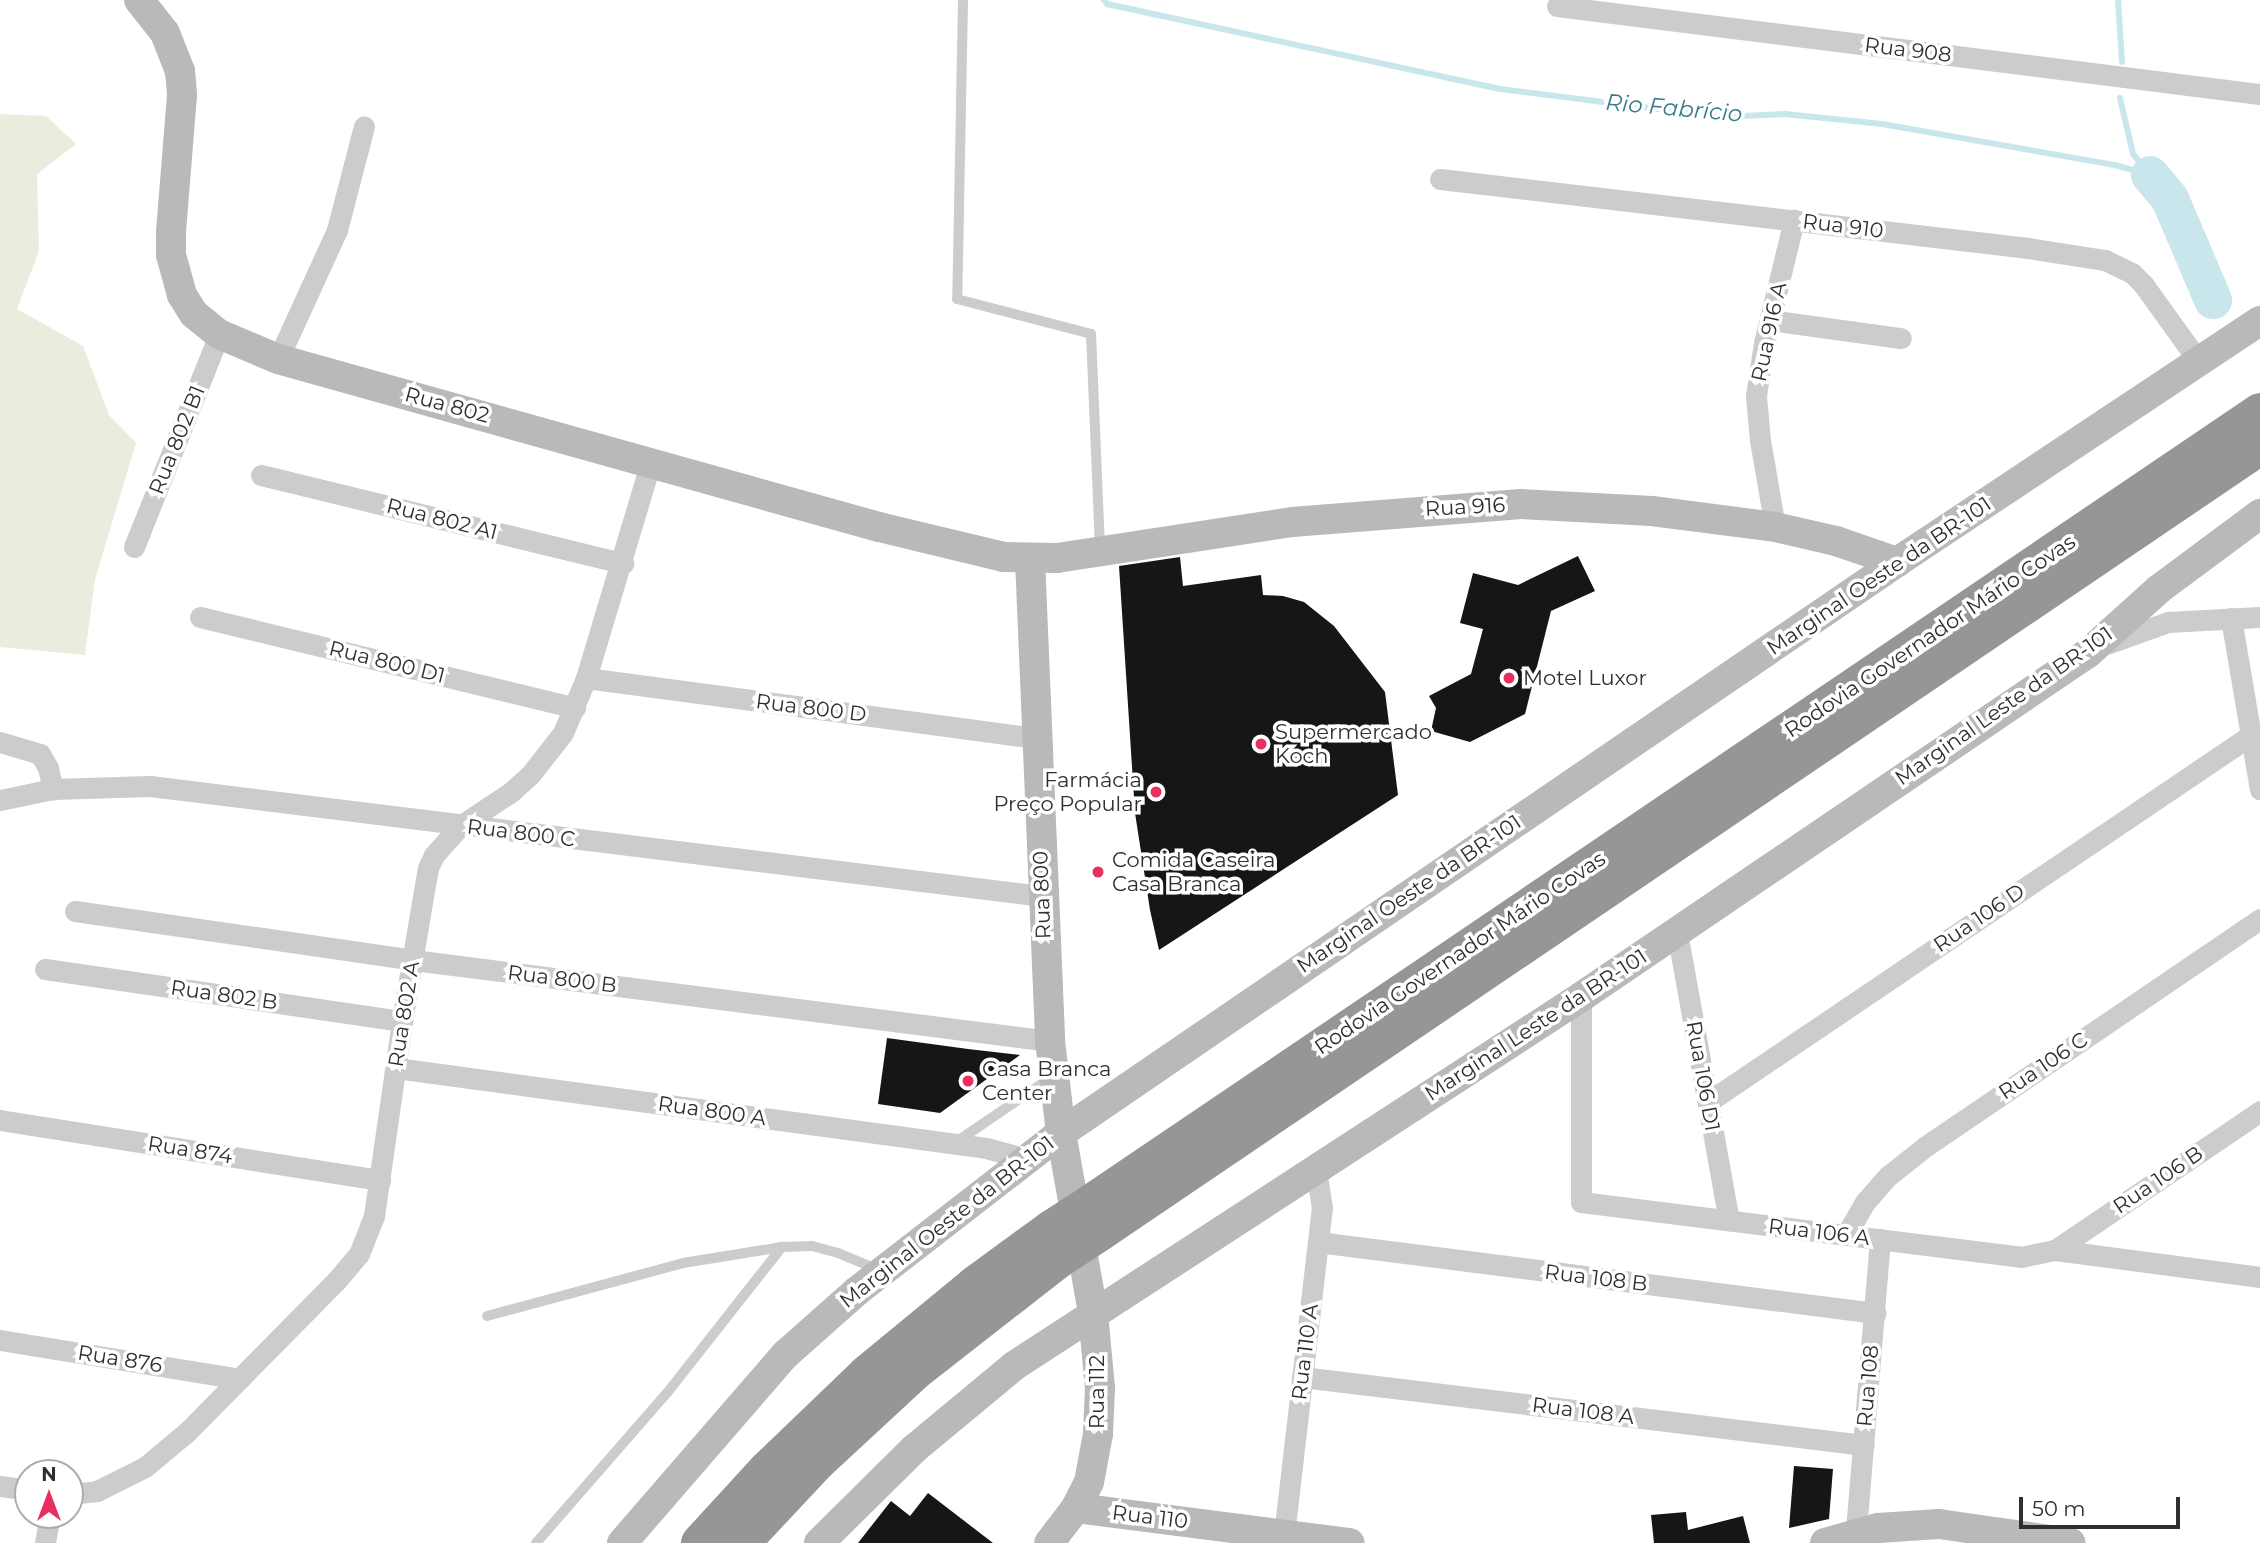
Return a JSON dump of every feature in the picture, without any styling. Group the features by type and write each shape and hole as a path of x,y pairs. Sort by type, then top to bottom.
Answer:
{"highway":[{"name":"Rodovia Governador Mário Covas","path":"741,1543 818,1461 1074,1224 2260,412"},
{"name":"Rodovia Governador Mário Covas","path":"699,1543 767,1470 867,1374 976,1284 1074,1224 2260,446"},
{"path":"2132,532 2260,474"}],"main road":[{"name":"Rua 802","path":"139,0 165,33 180,71 182,95 171,232 175,275 182,295 194,314 219,334 278,359 902,533 1004,557 1030,559"},
{"name":"Marginal Oeste da BR-101","path":"622,1543 786,1354 882,1271 1061,1133 1897,562 2260,321"},
{"name":"Rua 916","path":"1030,559 1100,552 1292,522 1521,504 1652,511 1775,527 1836,541 1897,562"},
{"name":"Marginal Leste da BR-101","path":"819,1543 914,1448 972,1398 1093,1313 1581,997 2088,653 2169,581 2260,514"},
{"name":"Rua 800","path":"1030,559 1050,1041 1074,1224"},
{"path":"1055,1074 1076,1093 1101,1105 1077,1160 1074,1224"},
{"path":"1027,1159 1057,1174 1074,1224"},
{"name":"Rua 112","path":"1049,1543 1076,1508 1089,1482 1098,1434 1099,1364 1093,1313 1074,1224"},
{"name":"Rua 110","path":"1076,1508 1350,1543"},
{"path":"1825,1543 1856,1538 1899,1525 1939,1524 2071,1543"}],"street":[{"name":"Rua 908","path":"1557,6 2260,94"},
{"path":"278,359 337,230 364,126"},
{"name":"Rua 910","path":"1440,179 2028,248 2105,260 2132,272 2144,284 2199,362"},
{"name":"Rua 916 A","path":"1775,527 1760,440 1756,396 1769,320 1794,220"},
{"path":"1769,320 1901,338"},
{"name":"Rua 802 B1","path":"134,547 219,334"},
{"name":"Rua 802 A","path":"84,1492 97,1491 145,1467 188,1431 337,1280 359,1254 374,1216 402,1021 428,868 434,855 460,826 511,792 530,775 563,733 586,678 623,563 651,461"},
{"name":"Rua 802 A1","path":"261,475 623,563"},
{"name":"Rua 800 D1","path":"200,617 575,708"},
{"path":"2088,653 2133,632 2168,622 2260,617"},
{"path":"2231,618 2260,790"},
{"name":"Rua 800 D","path":"586,678 1037,738"},
{"name":"Rua 106 D","path":"1708,1102 2250,735"},
{"path":"0,742 40,754 48,768 53,789"},
{"name":"Rua 800 C","path":"0,800 53,789 150,786 1042,896"},
{"name":"Rua 800 B","path":"75,911 413,960 1050,1041"},
{"name":"Rua 106 C","path":"1846,1235 1866,1201 1888,1175 1926,1146 2260,919"},
{"name":"Rua 106 D1","path":"1677,932 1729,1220"},
{"name":"Rua 802 B","path":"45,968 402,1021"},
{"name":"Rua 106 A","path":"1581,997 1581,1202 2021,1257 2055,1250 2260,1277"},
{"name":"Rua 800 A","path":"396,1068 986,1148 1027,1159"},
{"name":"Rua 106 B","path":"2055,1250 2260,1111"},
{"name":"Rua 874","path":"0,1120 380,1180"},
{"name":"Rua 110 A","path":"1284,1535 1322,1208 1316,1170"},
{"name":"Rua 108","path":"1856,1538 1880,1239"},
{"name":"Rua 108 B","path":"1318,1242 1875,1313"},
{"name":"Rua 876","path":"0,1340 240,1379"},
{"name":"Rua 108 A","path":"1302,1377 1864,1445"}],"lane":[{"path":"963,0 957,299 1091,334 1100,552"},
{"path":"953,1144 1055,1074"},
{"path":"487,1317 683,1263 782,1247 825,1249 882,1271"},
{"path":"536,1543 667,1393 782,1247"}],"green space":[{"path":"0,114 46,116 76,144 37,174 39,251 17,309 83,346 109,415 136,443 95,579 85,655 0,647"}],"building":[{"path":"1578,556 1595,591 1551,611 1525,714 1470,742 1431,731 1436,708 1429,696 1471,674 1483,629 1460,623 1473,573 1518,585"},
{"name":"Supermercado Koch","path":"1180,557 1183,586 1261,575 1263,595 1283,596 1304,602 1334,626 1385,692 1398,795 1159,950 1135,813 1119,566"},
{"path":"887,1038 1020,1055 940,1113 878,1104"},
{"path":"1794,1466 1833,1469 1829,1519 1789,1528"},
{"path":"928,1493 993,1543 858,1543 891,1501 910,1516"},
{"path":"1686,1512 1688,1530 1743,1516 1750,1543 1654,1543 1651,1515"}],"waterway":[{"name":"Rio Fabrício","path":"1104,0 1107,4 1500,89 1721,117 1785,114 1882,124 2115,165 2150,175"},
{"path":"2118,0 2122,62"},
{"path":"2120,98 2133,154 2149,173"},
{"name":"Rio Fabrício","path":"2150,175 2170,199 2213,300"}],"place":[{"name":"Motel Luxor","path":"1509,678"},
{"name":"Supermercado Koch","path":"1261,744"},
{"name":"Farmácia Preço Popular","path":"1156,792"},
{"name":"Comida Caseira Casa Branca","path":"1098,872"},
{"name":"Casa Branca Center","path":"968,1081"}]}
